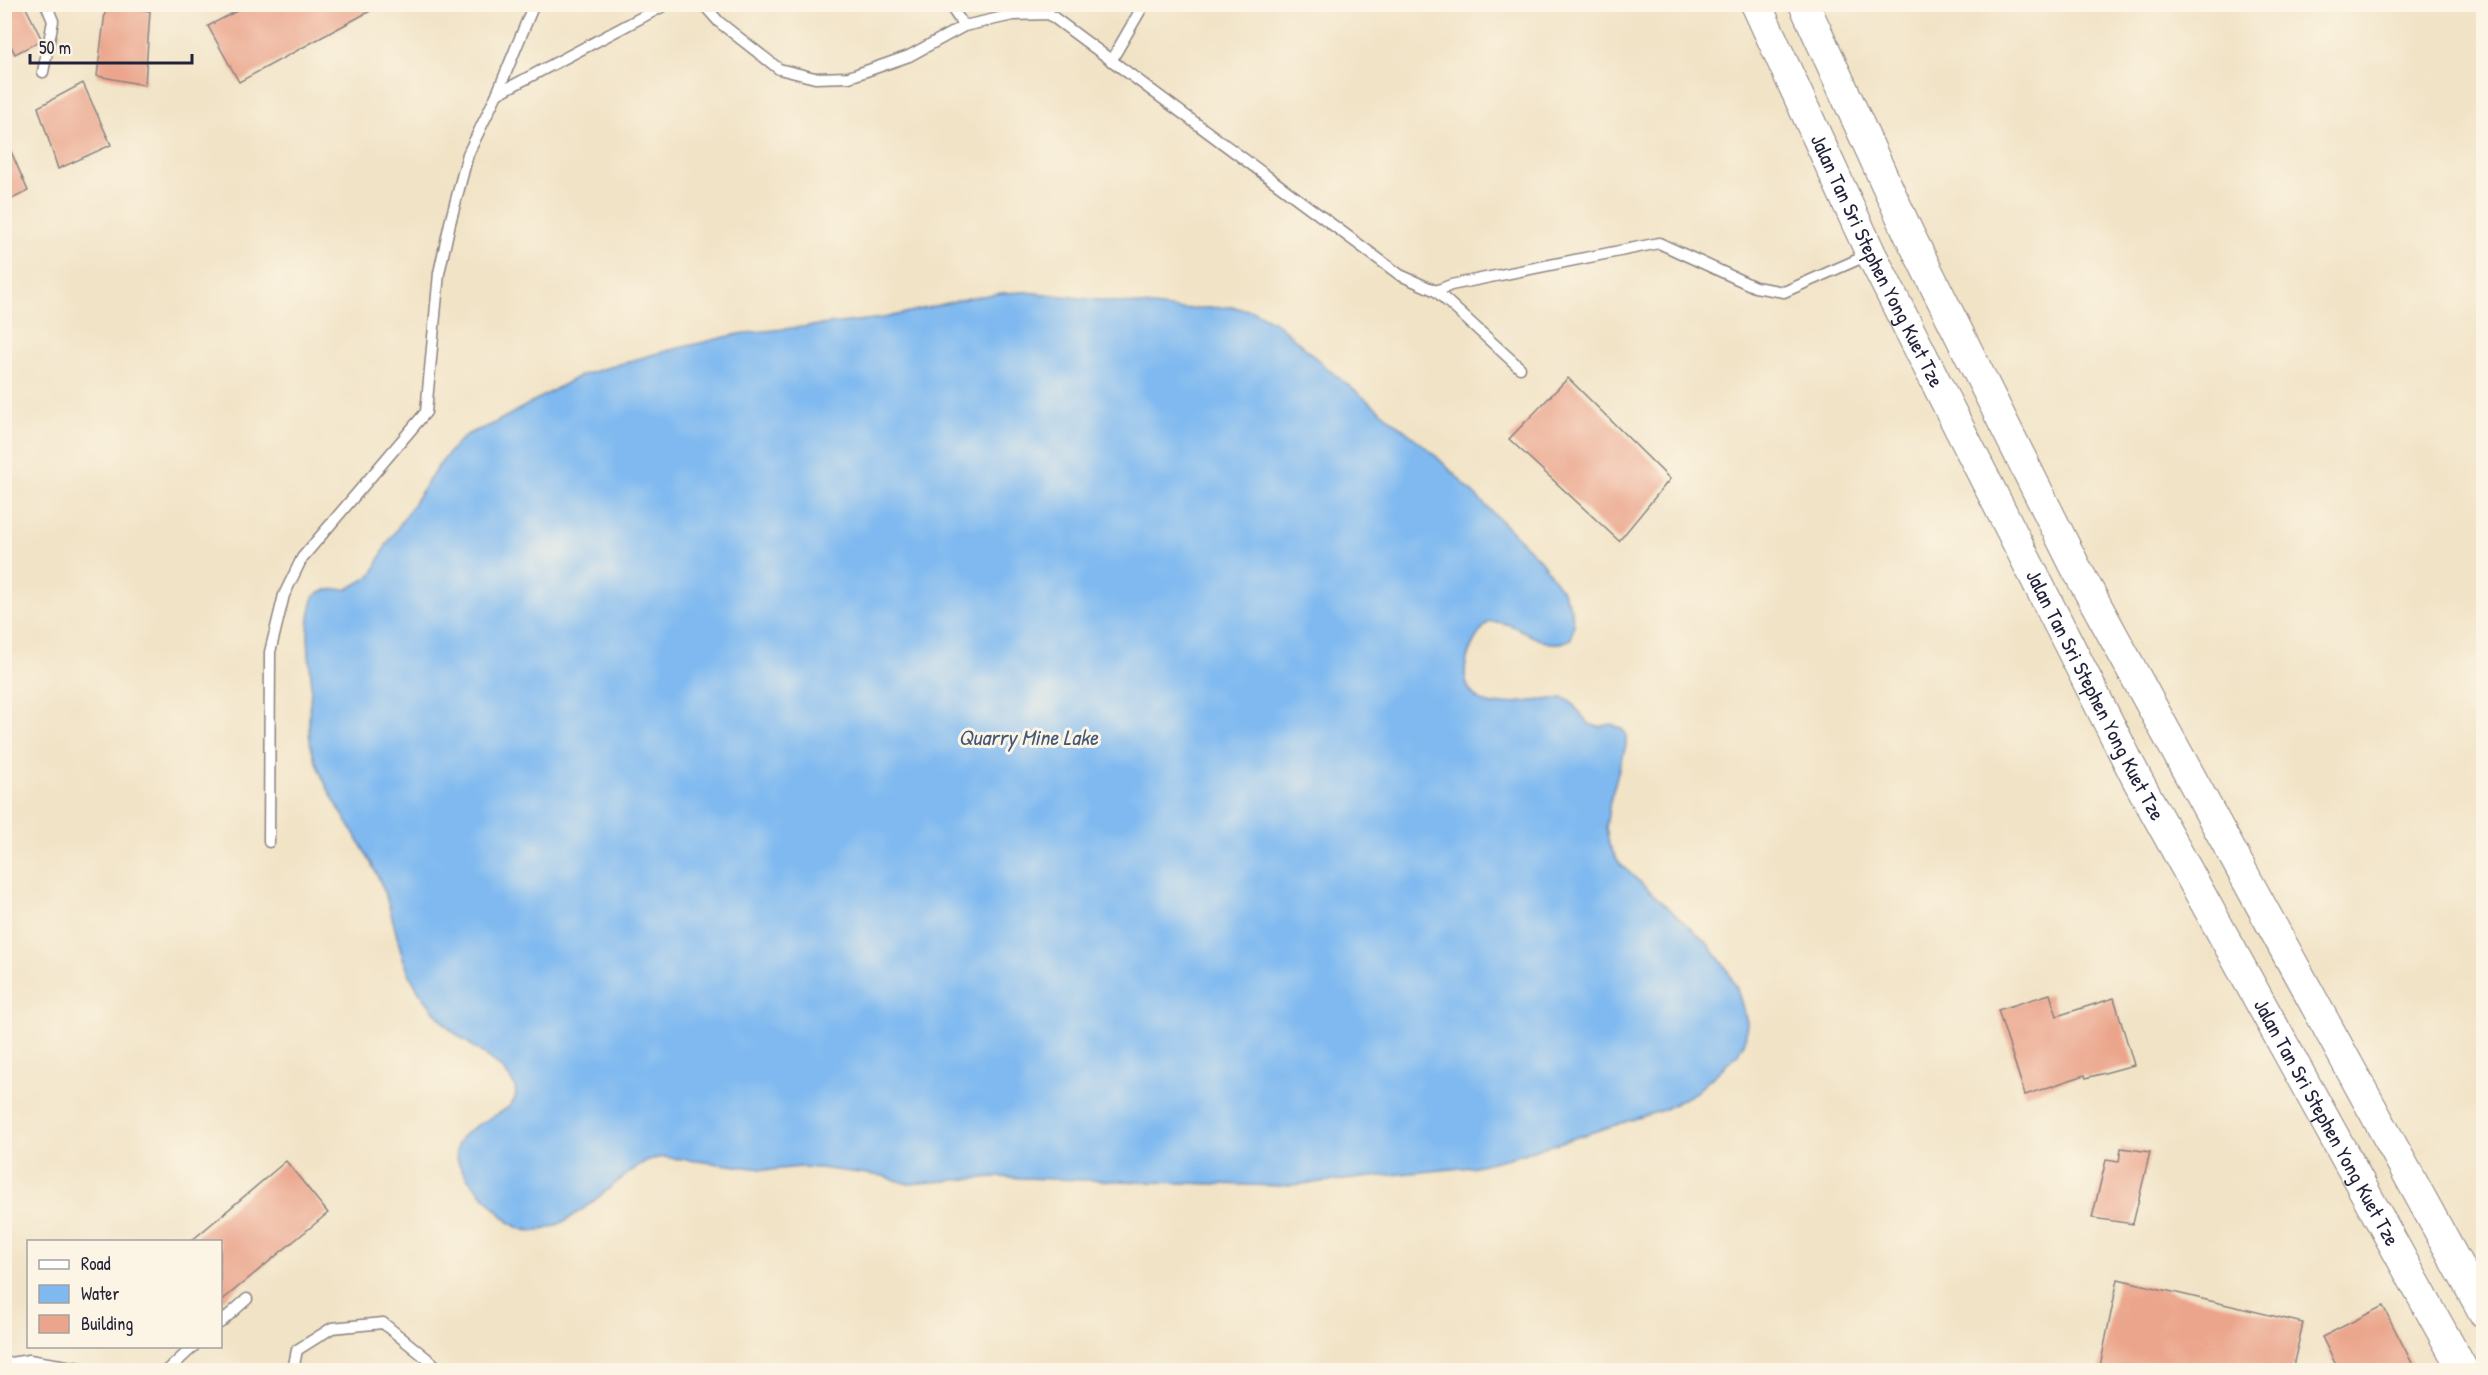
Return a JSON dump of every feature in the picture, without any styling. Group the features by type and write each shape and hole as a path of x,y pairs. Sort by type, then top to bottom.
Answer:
{"main road":[{"name":"Jalan Tan Sri Stephen Yong Kuet Tze","path":"1756,4 1871,254 2137,779 2463,1371"},
{"name":"Jalan Tan Sri Stephen Yong Kuet Tze","path":"1804,4 1909,234 2075,566 2484,1314"}],"lane":[{"path":"43,72 53,21 46,4"},
{"path":"269,842 270,652 284,595 302,558 426,412 439,273 468,154 497,93 534,4"},
{"path":"497,93 667,4"},
{"path":"703,4 719,22 779,69 815,78 849,76 909,56 964,26 1013,15 1049,14 1400,275 1436,291 1520,368"},
{"path":"949,4 964,26"},
{"path":"1111,61 1144,4"},
{"path":"1436,291 1451,285 1537,266 1659,243 1755,287 1784,292 1871,254"},
{"path":"222,1321 247,1299"},
{"path":"293,1371 297,1350 332,1328 382,1323 441,1371"},
{"path":"168,1371 193,1348"},
{"path":"4,1364 29,1360 92,1371"},
{"path":"29,1360 44,1371"}],"water":[{"name":"Quarry Mine Lake","path":"1026,292 1179,309 1231,307 1254,311 1278,324 1328,369 1433,453 1540,560 1562,590 1571,609 1574,625 1571,639 1560,643 1549,643 1511,626 1489,622 1480,631 1468,655 1465,668 1470,690 1479,699 1492,705 1564,698 1571,702 1589,724 1599,727 1612,724 1626,734 1626,745 1610,801 1606,827 1609,845 1620,864 1708,944 1726,968 1737,989 1747,1022 1745,1041 1737,1055 1696,1092 1663,1110 1517,1156 1471,1167 1281,1186 994,1177 908,1184 883,1176 820,1168 770,1170 664,1157 646,1161 633,1169 585,1208 551,1228 534,1231 519,1228 504,1218 461,1169 456,1150 462,1137 475,1126 506,1109 515,1099 514,1085 502,1069 447,1026 419,991 406,966 382,886 365,851 324,782 311,746 308,625 315,595 326,590 348,589 372,575 385,547 437,468 455,445 468,434 491,425 579,376 658,353 738,334 884,318 969,298"}],"building":[{"path":"4,4 24,4 42,40 15,54 4,32"},
{"path":"250,4 383,4 239,82 208,26"},
{"path":"106,5 150,11 145,85 97,76"},
{"path":"83,83 111,145 58,169 38,107"},
{"path":"4,135 28,191 4,203"},
{"path":"1568,378 1670,479 1619,541 1509,439"},
{"path":"2050,994 2057,1016 2114,998 2134,1065 2086,1078 2085,1075 2025,1095 1998,1010"},
{"path":"2121,1148 2150,1152 2133,1224 2092,1218 2106,1160 2119,1162"},
{"path":"286,1161 328,1213 222,1300 222,1240 192,1240"},
{"path":"2118,1279 2303,1323 2292,1371 2099,1371"},
{"path":"2383,1306 2416,1371 2339,1371 2322,1337"}]}
